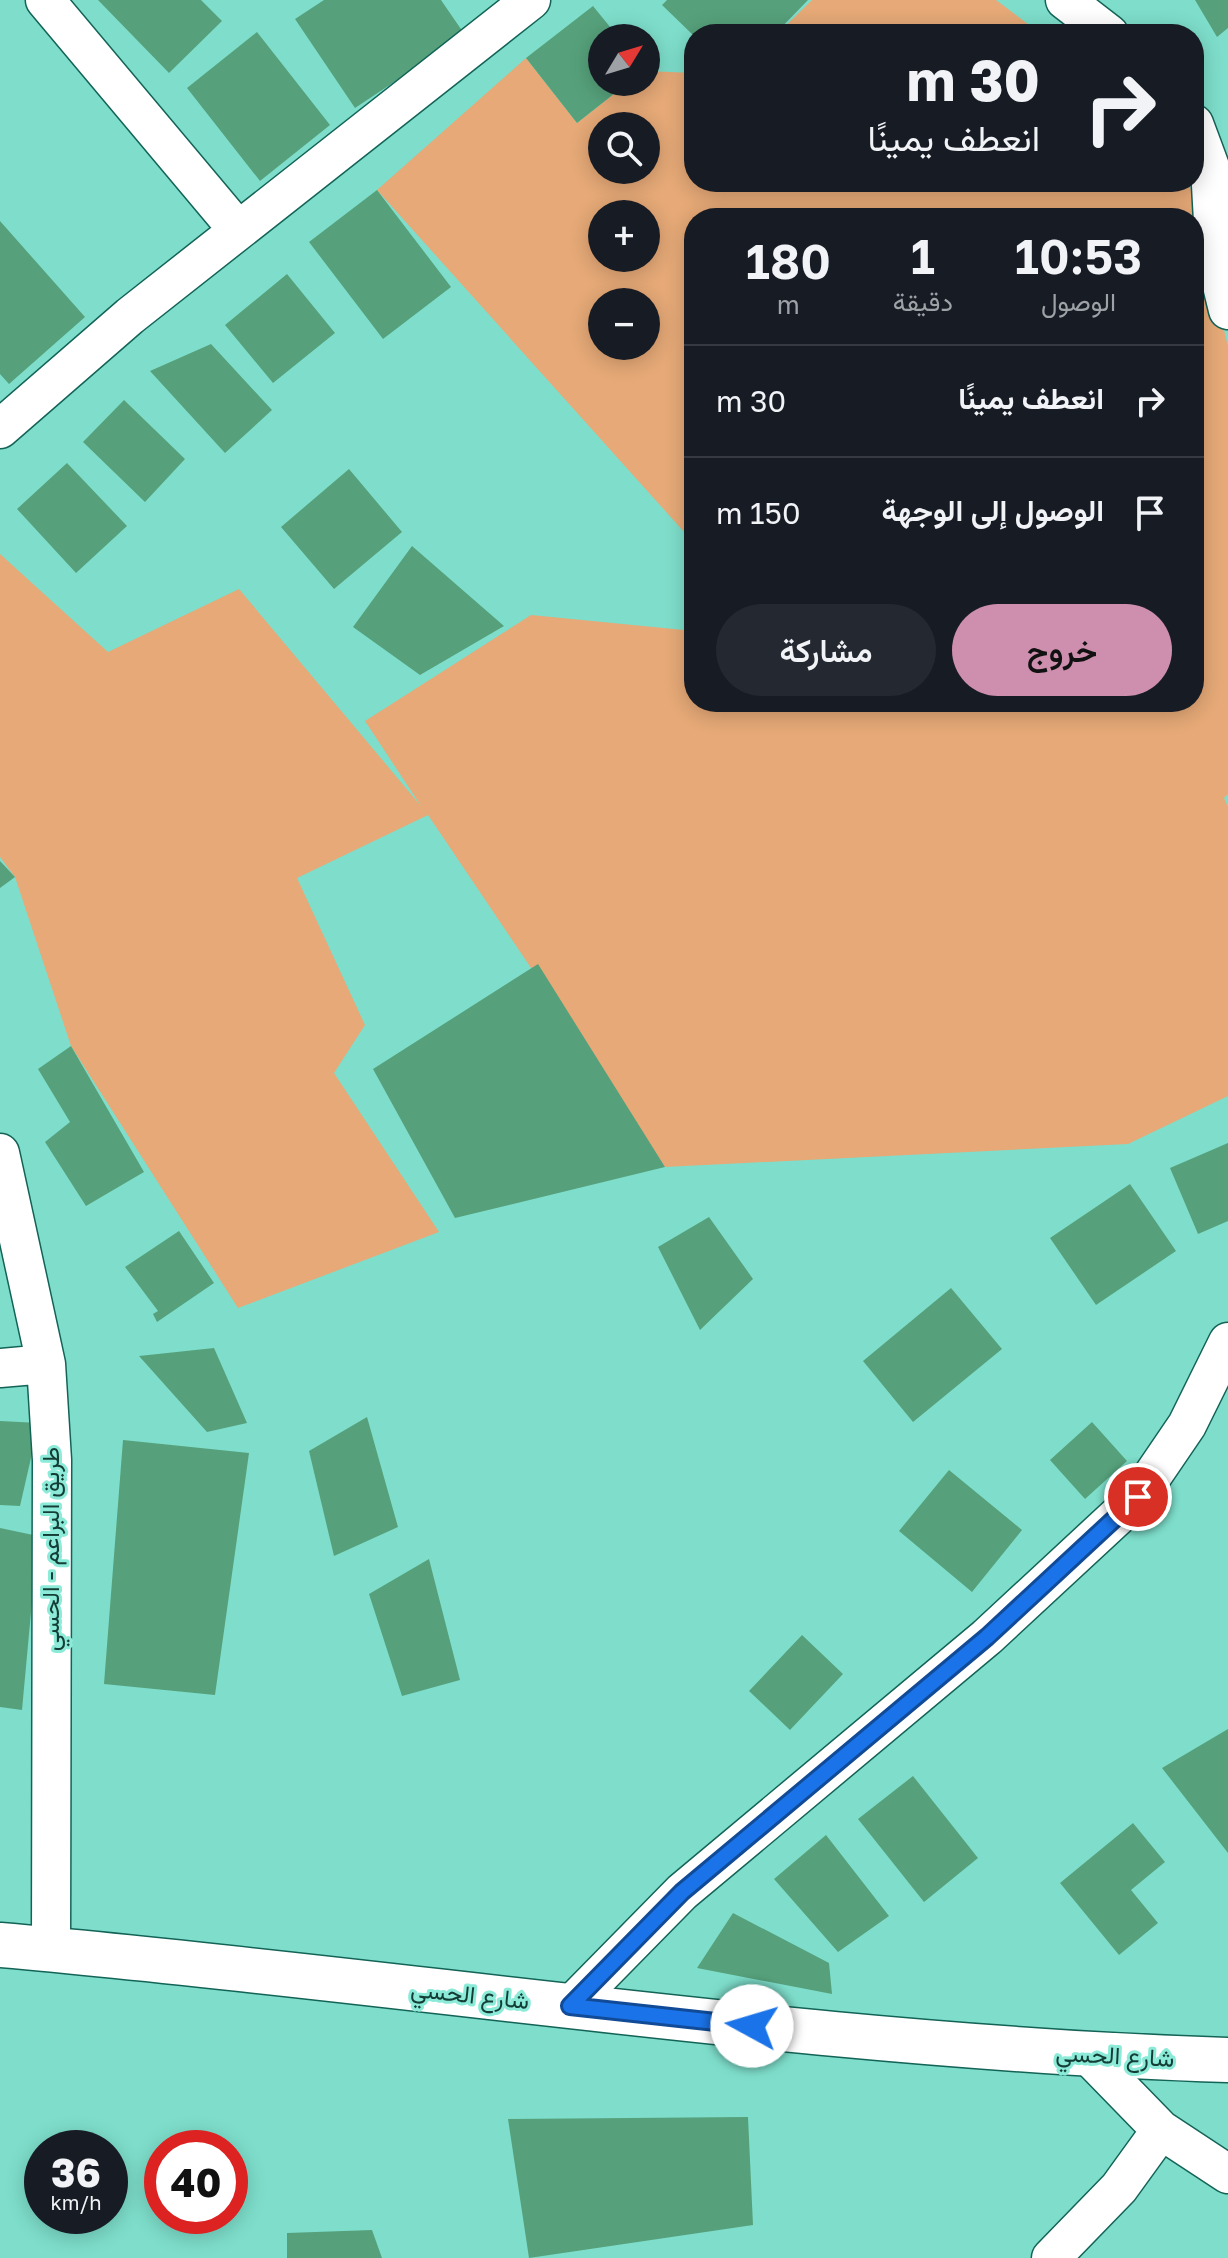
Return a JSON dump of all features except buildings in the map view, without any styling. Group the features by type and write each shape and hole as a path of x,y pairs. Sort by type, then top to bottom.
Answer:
{"street":[{"path":"45,0 238,230"},
{"path":"0,429 130,316 531,0"},
{"path":"1065,0 1096,24"},
{"path":"1204,151 1210,167 1215,257 1228,310"},
{"name":"طريق البراعم - الحسي","path":"0,1153 46,1364 52,1460 51,1950"},
{"path":"570,2006 682,1892 987,1637 1138,1497 1187,1425 1228,1342"},
{"path":"0,1368 46,1364"},
{"name":"شارع الحسي","path":"0,1945 905,2043 1089,2056 1228,2060"},
{"path":"1089,2056 1161,2130 1228,2174"},
{"path":"1051,2258 1119,2188 1161,2130"}],"shaded area":[{"path":"812,0 996,0 1028,24 787,24"},
{"path":"526,58 577,123 588,114 588,184 660,184 660,112 591,112 611,96 660,96 660,72 684,73 684,192 1191,192 1195,208 684,208 684,532 377,190"},
{"path":"1204,245 1228,347 1228,794 1224,798 1228,807 1228,1096 1128,1144 665,1167 428,815 297,878 365,1025 334,1073 439,1232 238,1308 71,1046 15,877 0,857 0,554 108,652 239,589 421,806 365,721 531,615 684,630 684,712 1204,712"}],"route":[{"path":"752,2026 570,2006 682,1892 987,1637 1138,1497"}]}
